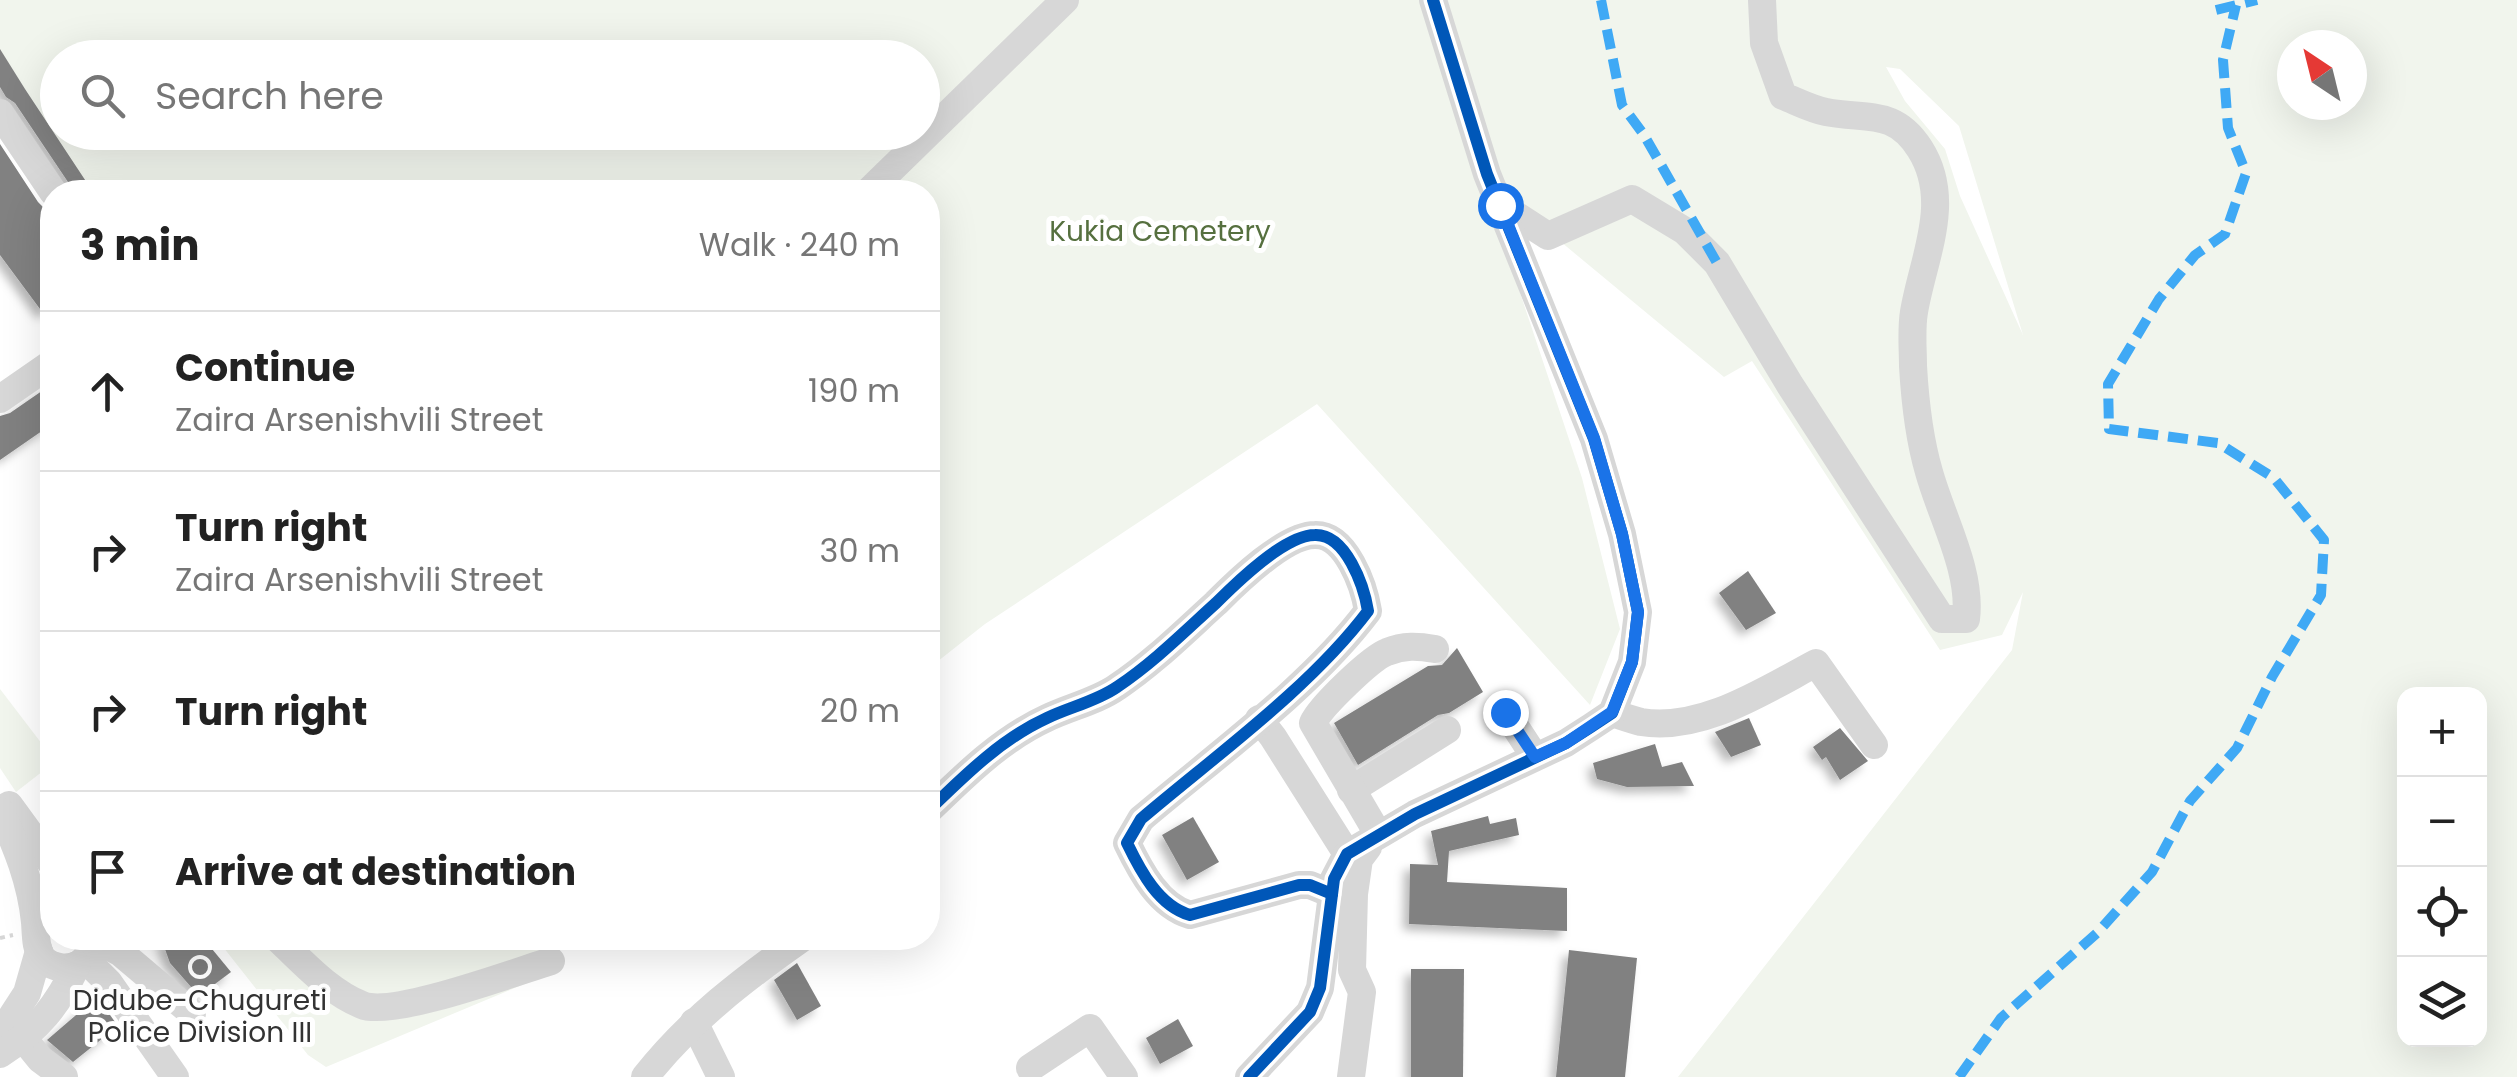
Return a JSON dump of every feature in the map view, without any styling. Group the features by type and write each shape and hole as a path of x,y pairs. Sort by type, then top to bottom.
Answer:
{"street":[{"path":"940,122 1065,0"},
{"path":"1350,1077 1362,992 1352,970 1343,894 1334,879 1347,854 1490,776 1566,743 1612,712 1632,662 1638,612 1622,534 1594,438 1487,174 1433,0"},
{"path":"1500,205 1548,236 1632,199 1686,231 1717,263 1790,385 1942,618 1966,620 1969,596 1928,468 1917,414 1913,317 1935,223 1937,194 1922,150 1902,128 1883,117 1824,112 1783,96 1764,42 1762,0"},
{"path":"0,113 45,180"},
{"path":"880,180 911,150"},
{"path":"0,400 40,372"},
{"path":"940,799 980,760 1044,719 1114,690 1286,544 1314,534 1332,539 1365,590 1368,610 1353,632 1259,719 1141,819 1127,844 1141,872 1161,896 1175,911 1190,916 1299,885 1343,894"},
{"path":"1378,834 1315,730 1316,716 1382,654 1400,647 1434,649"},
{"path":"1612,712 1643,722 1700,716 1742,702 1816,662 1874,745"},
{"path":"1505,712 1535,757"},
{"path":"1259,719 1274,736 1347,854"},
{"path":"1351,790 1447,730"},
{"path":"0,796 40,847"},
{"path":"0,811 25,870 33,899 35,935 27,993 8,1042"},
{"path":"1249,1077 1310,1012 1320,988 1343,894 1359,859 1378,834"},
{"path":"41,950 44,959 59,968 87,950 121,953 192,1013"},
{"path":"8,1042 60,1001 87,950"},
{"path":"87,950 175,1077"},
{"path":"290,950 326,985 366,1008 400,1006 551,961"},
{"path":"645,1077 671,1044 731,988 785,950"},
{"path":"694,1022 721,1077"},
{"path":"1030,1068 1090,1028 1124,1077"},
{"path":"8,1042 64,1077"}],"path":[{"path":"0,938 35,935"}],"green space":[{"name":"Kukia Cemetery","path":"0,0 1422,0 1582,478 1620,629 1590,705 1317,404 985,624 940,660 940,180 81,180 62,150 940,150 940,40 40,40 40,115 0,51"},
{"path":"1443,0 2517,0 2517,1077 1678,1077 2012,650 2023,592 2002,635 1940,650 1752,361 1724,377 1497,189","holes":["1886,67 1900,69 1959,126 2023,335 1960,196 1945,149 1905,101"]},
{"path":"0,689 40,741 40,773 16,792 0,768"},
{"path":"225,950 559,950 560,969 326,1067 308,1055"}],"building":[{"path":"0,49 40,112 40,140 15,103 0,87"},
{"path":"0,144 40,204 40,309 0,255"},
{"path":"47,150 65,150 85,180 67,180"},
{"path":"40,392 40,432 0,460 0,416"},
{"path":"1748,571 1776,613 1746,630 1719,593"},
{"path":"1457,648 1483,692 1358,765 1334,723 1428,666 1442,665"},
{"path":"1749,718 1761,745 1731,757 1715,732"},
{"path":"1840,728 1868,761 1840,780 1826,757 1822,760 1813,747"},
{"path":"1655,744 1662,767 1682,762 1694,786 1627,787 1597,779 1593,763"},
{"path":"1488,816 1490,824 1516,818 1519,835 1449,851 1447,882 1567,888 1567,931 1409,924 1410,864 1438,865 1431,831"},
{"path":"1193,817 1219,862 1187,880 1162,835"},
{"name":"Didube-Chugureti Police Division III","path":"165,950 213,950 231,972 199,996 170,963"},
{"path":"1569,950 1637,958 1625,1077 1556,1077"},
{"path":"797,963 821,1006 797,1020 774,980"},
{"path":"1411,969 1464,969 1463,1077 1411,1077"},
{"path":"97,997 118,1026 73,1062 47,1040"},
{"path":"1178,1019 1193,1046 1160,1064 1146,1038"}],"marked path":[{"path":"1601,0 1622,105 1644,135 1717,263"},
{"path":"2216,10 2257,0"},
{"path":"1959,1077 2001,1018 2097,933 2152,872 2190,801 2237,748 2272,677 2321,595 2324,540 2274,478 2218,443 2109,429 2108,384 2159,299 2195,255 2225,234 2246,173 2228,128 2223,60 2236,5"}],"cycle path":[{"path":"1249,1077 1310,1012 1320,988 1334,879 1347,854 1415,814 1566,743 1612,713 1632,662 1638,612 1622,534 1594,439 1487,174 1433,0"},
{"path":"940,800 1014,736 1101,696 1130,678 1276,551 1303,537 1326,537 1352,563 1368,611 1290,694 1141,819 1127,843 1160,896 1190,915 1299,885 1332,894"}],"place":[{"name":"Didube-Chugureti Police Division III","path":"200,967"}],"route":[{"path":"1500,205 1594,438 1622,534 1638,612 1632,662 1612,712 1566,743 1535,757 1505,712"}]}
